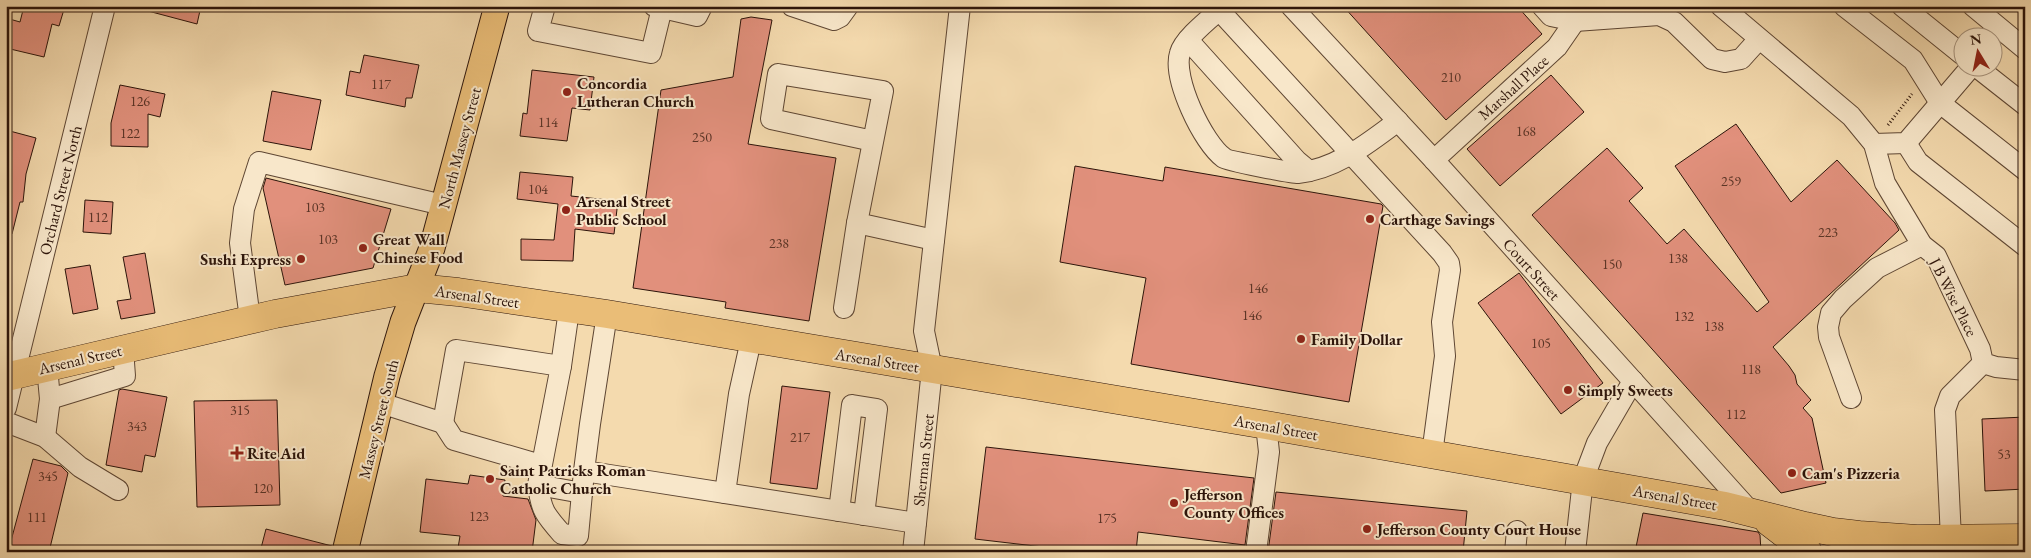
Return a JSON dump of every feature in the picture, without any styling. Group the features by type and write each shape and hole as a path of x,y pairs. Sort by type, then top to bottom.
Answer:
{"highway":[{"name":"Arsenal Street","path":"10,376 250,319 417,288 458,292 569,310 607,314 751,340 1266,425 1750,511 1833,532 1917,539 2025,538"},
{"path":"1750,511 1774,526 1808,552"},
{"path":"1888,552 1895,546 1917,539"}],"main road":[{"name":"North Massey Street","path":"417,288 432,248 497,6"},
{"name":"Massey Street South","path":"345,552 403,322 417,288"},
{"path":"1867,552 1891,543 1917,539"}],"street":[{"name":"Orchard Street North","path":"6,408 10,376 105,6"},
{"path":"545,6 538,31 652,54 658,7 697,16 702,6"},
{"path":"792,6 834,20 840,17 848,6"},
{"name":"Sherman Street","path":"913,552 932,369 924,331 960,6"},
{"name":"Court Street","path":"1291,6 1434,160 1750,511"},
{"path":"1542,6 1551,16 1578,14 1659,15 1674,22 1712,59 1726,62 1741,59 1759,39"},
{"path":"1721,6 1851,116 1874,144 1906,143 1961,78"},
{"path":"1844,6 1913,60 1940,103 2025,170"},
{"path":"1902,6 1954,48"},
{"path":"1973,6 2025,49"},
{"path":"1398,121 1352,155 1308,171 1296,173 1225,159 1202,131 1184,92 1179,72 1178,60 1180,52 1188,40 1222,8 1352,155 1442,253 1449,263 1450,270 1442,322 1445,356 1432,454"},
{"name":"Marshall Place","path":"1434,160 1557,47 1578,14"},
{"path":"1188,40 1308,171"},
{"path":"844,308 883,91 778,74 771,119 873,141"},
{"path":"1991,78 2025,104"},
{"path":"1906,143 1918,162 2025,246"},
{"name":"J B Wise Place","path":"1874,144 1885,183 1922,245 1936,256 1980,349 1984,363"},
{"path":"250,319 240,242 244,209 259,162 443,206"},
{"path":"858,223 934,240"},
{"path":"1851,398 1829,337 1828,327 1831,313 1843,299 1877,268 1922,245"},
{"path":"569,310 554,409 538,485 540,505 548,519 562,534 578,536 590,424 607,314"},
{"path":"726,493 739,394 751,340"},
{"path":"50,399 126,376 123,349"},
{"path":"541,465 454,440 444,423 456,350 561,366"},
{"path":"1951,539 1945,410 1950,396 1984,363 1996,368 2025,370"},
{"path":"45,437 50,399 47,367"},
{"path":"1575,552 1583,480 1597,443 1634,381"},
{"path":"381,404 444,423"},
{"path":"839,511 852,405 878,409 864,515"},
{"path":"6,422 45,437 80,467 118,490"},
{"path":"1256,552 1268,452 1266,425"},
{"path":"584,471 916,523"},
{"path":"538,485 582,494"},
{"path":"1515,552 1517,530"}],"building":[{"path":"24,6 65,6 59,26 52,24 44,57 6,48 6,18 20,22"},
{"path":"148,6 201,6 197,24 148,11"},
{"path":"1343,6 1517,6 1542,34 1446,120"},
{"path":"751,17 772,20 748,144 836,158 809,321 725,308 726,302 633,288 661,90 733,77 741,19"},
{"path":"364,55 419,65 412,98 406,98 405,107 346,95 350,71 360,73"},
{"path":"532,70 594,77 590,110 572,108 567,141 520,136 523,113 527,114"},
{"path":"1551,75 1584,112 1500,186 1467,149"},
{"path":"120,85 165,94 160,117 148,114 148,147 111,146 111,123"},
{"path":"272,91 321,100 311,150 263,141"},
{"path":"1736,124 1791,202 1837,160 1895,223 1899,230 1773,347 1795,375 1797,384 1811,400 1803,408 1812,418 1826,483 1781,493 1532,215 1607,148 1643,188 1629,201 1667,244 1684,229 1757,312 1769,302 1675,166"},
{"path":"6,130 36,138 26,174 23,202 20,202 12,234 6,234"},
{"path":"1075,166 1163,181 1165,167 1381,204 1383,206 1349,402 1131,364 1146,278 1060,262"},
{"path":"520,172 573,177 571,196 618,201 614,234 575,229 573,261 521,260 521,239 554,240 558,204 517,199"},
{"path":"266,178 391,209 373,268 285,285 263,188"},
{"path":"85,200 113,202 111,234 83,232"},
{"path":"145,253 155,313 121,319 117,301 131,299 123,257"},
{"path":"90,265 98,309 73,314 65,269"},
{"path":"1519,273 1603,383 1561,414 1478,303"},
{"path":"782,386 830,392 817,489 770,483"},
{"path":"119,390 167,397 155,457 145,455 142,472 106,465"},
{"name":"Rite Aid","path":"277,400 280,505 197,507 194,401"},
{"path":"2025,417 2025,489 1985,491 1982,419"},
{"path":"986,447 1254,478 1245,545 1138,532 1136,552 1086,552 975,539"},
{"path":"33,459 61,466 68,473 49,552 8,552"},
{"path":"470,475 505,480 503,496 528,499 536,520 532,552 490,552 458,548 460,536 420,532 426,479 468,484"},
{"path":"1276,492 1467,511 1463,552 1268,552"},
{"path":"1643,513 1758,532 1760,535 1761,552 1635,552"},
{"path":"266,529 332,546 331,552 260,552"}],"place":[{"name":"Concordia Lutheran Church","path":"567,92"},
{"name":"Arsenal Street Public School","path":"566,210"},
{"name":"Carthage Savings","path":"1370,219"},
{"name":"Great Wall Chinese Food","path":"363,248"},
{"name":"Sushi Express","path":"301,259"},
{"name":"Family Dollar","path":"1301,339"},
{"name":"Simply Sweets","path":"1568,390"},
{"name":"Rite Aid","path":"237,453"},
{"name":"Cam's Pizzeria","path":"1792,473"},
{"name":"Saint Patricks Roman Catholic Church","path":"490,479"},
{"name":"Jefferson County Offices","path":"1174,503"},
{"name":"Jefferson County Court House","path":"1367,529"}]}
